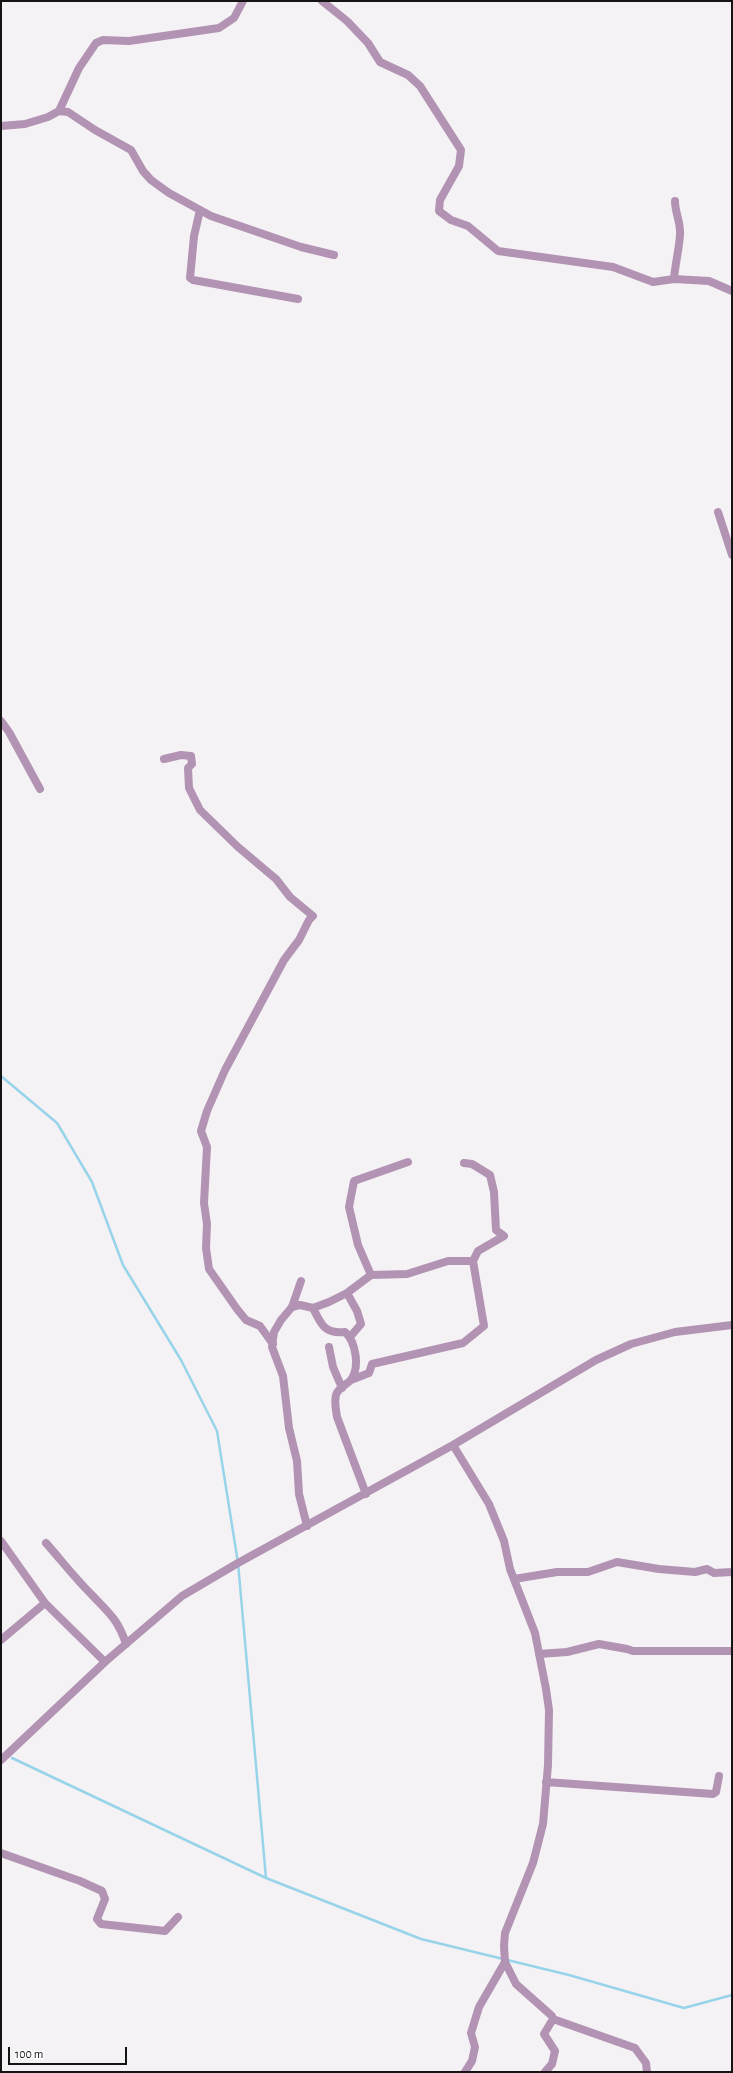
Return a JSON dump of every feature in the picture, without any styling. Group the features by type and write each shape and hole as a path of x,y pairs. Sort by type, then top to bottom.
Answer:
{"street":[{"path":"59,111 78,68 96,43 103,40 129,41 219,28 234,18 243,1"},
{"path":"322,1 347,21 368,43 380,62 408,75 420,86 461,150 459,166 440,200 439,211 451,220 468,226 498,251 613,266 653,282 674,280 709,281 732,291"},
{"path":"1,126 25,124 48,117 59,111 68,112 95,130 131,150 143,171 151,180 169,193 210,216 301,247 334,255"},
{"path":"674,280 680,236 680,221 675,212 675,201"},
{"path":"200,210 194,236 190,278 193,280 298,299"},
{"path":"718,512 732,555"},
{"path":"1,722 9,732 40,789"},
{"path":"164,759 181,755 191,756 192,764 188,768 189,788 200,810 238,847 276,879 290,897 313,916 309,920 299,940 284,960 225,1070 207,1111 201,1131 207,1147 204,1203 207,1224 206,1248 210,1269 246,1320 260,1326 273,1344 283,1376 289,1428 297,1461 299,1494 306,1526"},
{"path":"371,1275 358,1245 349,1207 354,1181 408,1162"},
{"path":"366,1494 337,1417 336,1394 351,1380 369,1373 372,1364 463,1343 484,1326 473,1261 478,1251 504,1236 496,1230 494,1192 490,1175 472,1164 464,1163"},
{"path":"292,1306 314,1308 347,1293 371,1275 407,1274 448,1261 473,1261"},
{"path":"273,1344 274,1332 292,1306 301,1282"},
{"path":"347,1293 361,1324 350,1337"},
{"path":"314,1308 324,1327 334,1333 345,1332 350,1337 356,1349 355,1372 351,1380"},
{"path":"1,1760 105,1662 182,1596 453,1445 596,1360 631,1344 675,1332 732,1325"},
{"path":"329,1347 333,1367 342,1388"},
{"path":"453,1445 489,1504 504,1541 514,1579 535,1633 549,1710 543,1824 533,1863 505,1932 505,1962 516,1984 552,2016 553,2019 635,2048 646,2062 647,2072"},
{"path":"1,1541 46,1603 105,1662"},
{"path":"46,1543 91,1594 110,1612 122,1632 126,1644"},
{"path":"514,1579 557,1572 588,1572 617,1562 659,1569 695,1572 707,1569 714,1573 732,1572"},
{"path":"1,1640 46,1603"},
{"path":"539,1654 567,1652 599,1644 627,1648 633,1652 732,1651"},
{"path":"546,1782 713,1794 716,1792 719,1776"},
{"path":"1,1853 80,1880 102,1891 105,1899 97,1919 101,1924 165,1931 178,1917"},
{"path":"465,2072 472,2061 475,2047 471,2033 478,2007 505,1962"},
{"path":"545,2072 552,2064 555,2051 544,2034 553,2019"}],"waterway":[{"path":"1,1076 57,1123 92,1182 123,1265 181,1360 217,1431 238,1563 266,1878"},
{"path":"12,1758 266,1878 421,1939 569,1975 684,2008 732,1995"}]}
